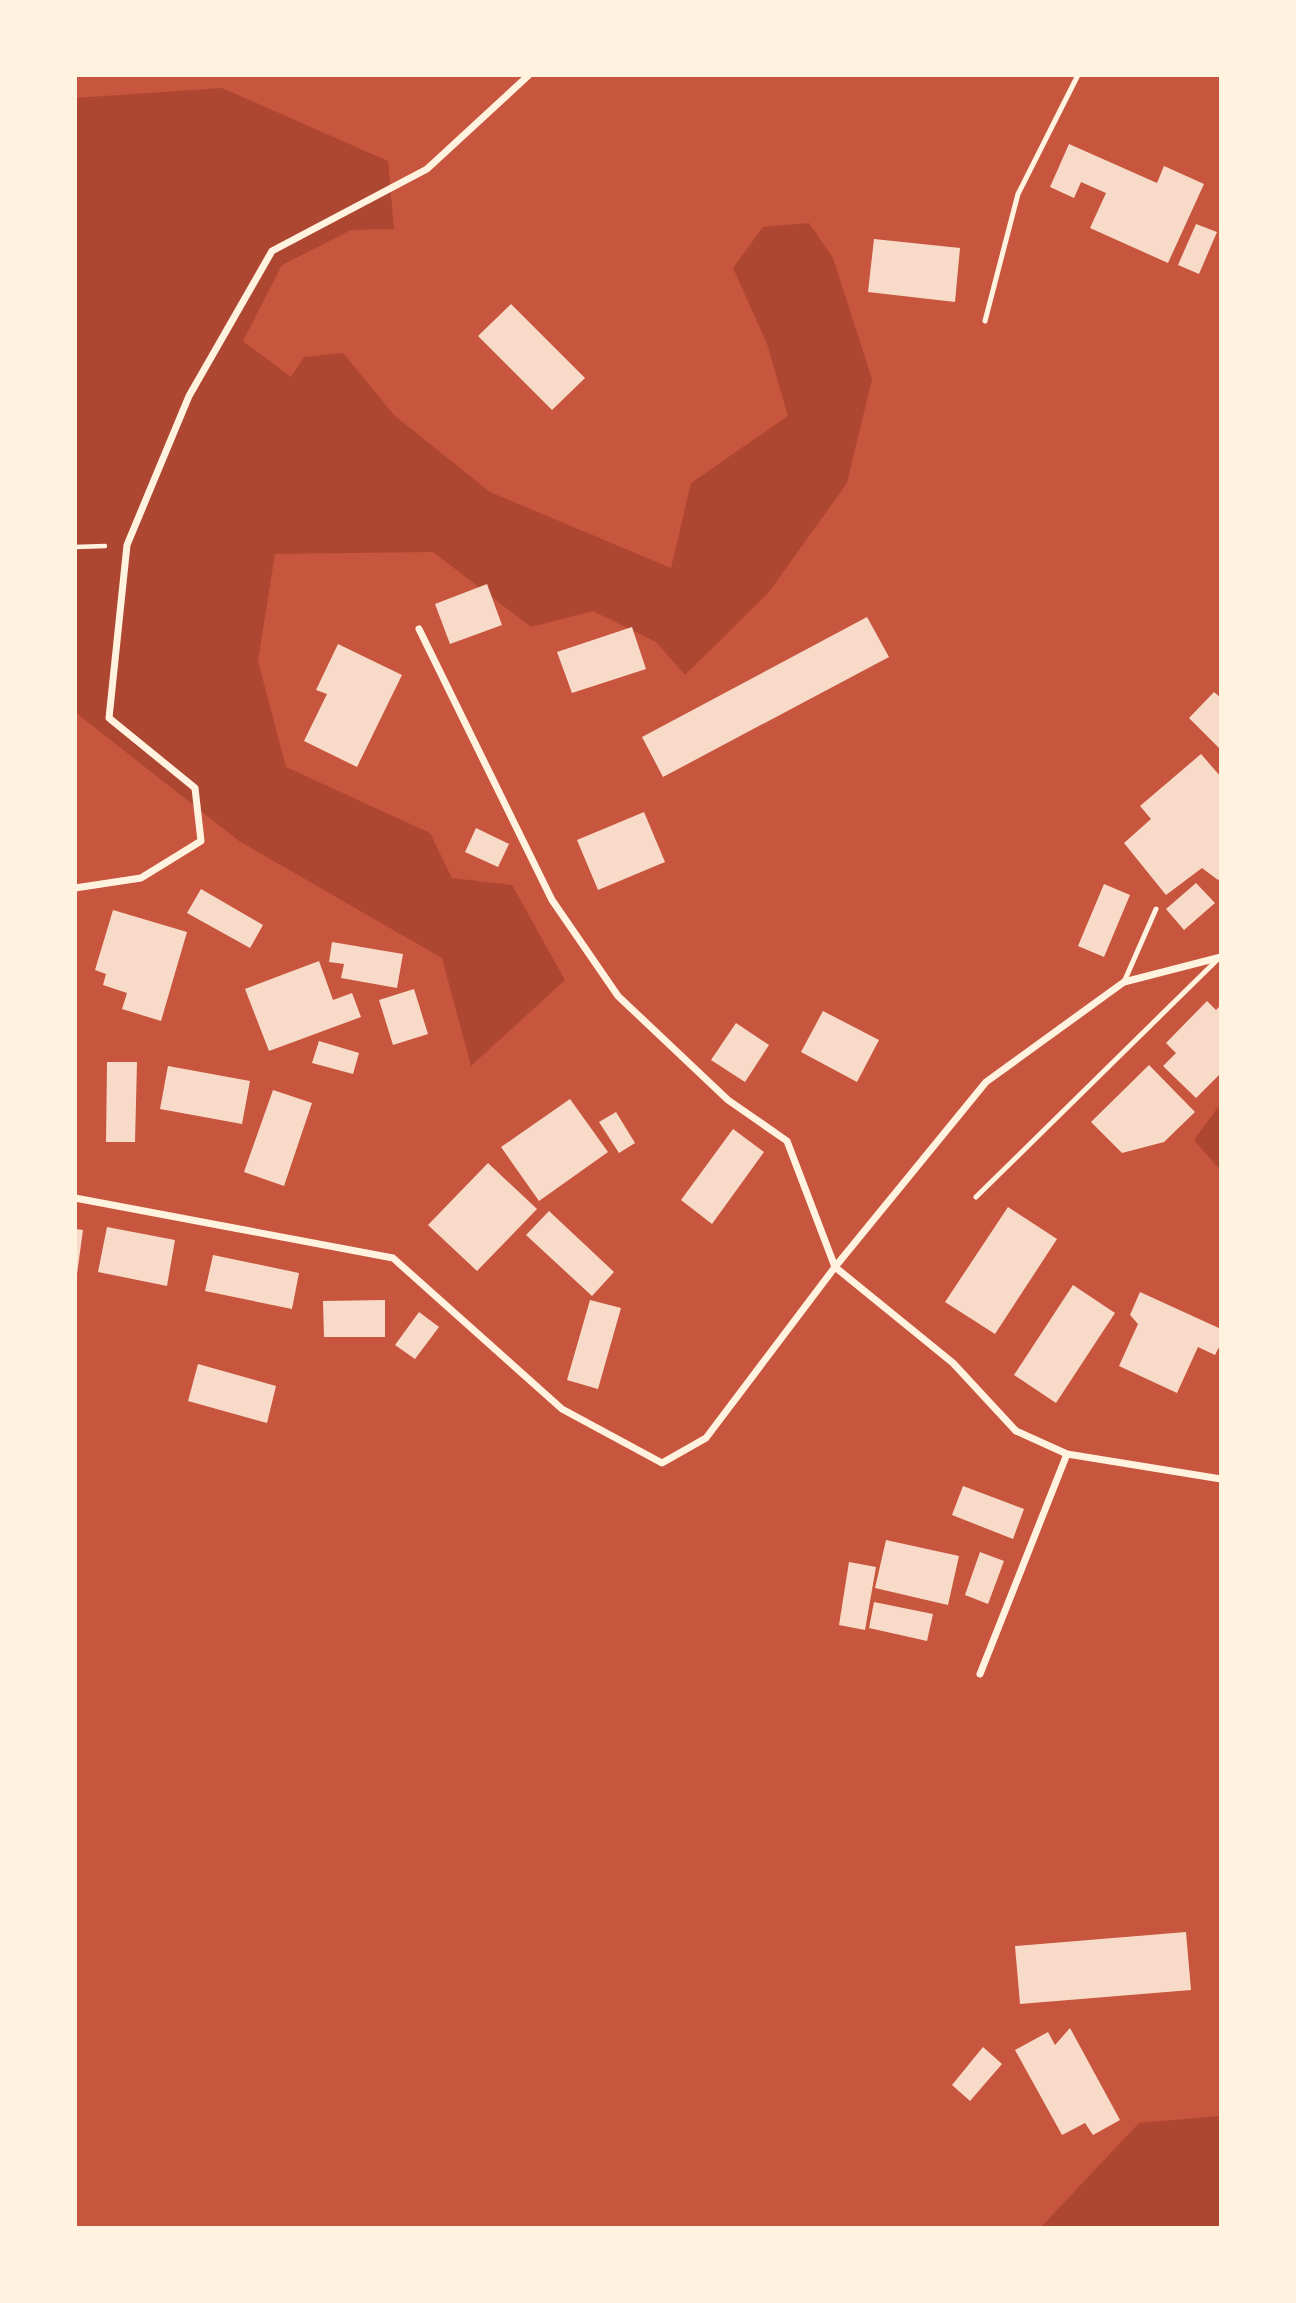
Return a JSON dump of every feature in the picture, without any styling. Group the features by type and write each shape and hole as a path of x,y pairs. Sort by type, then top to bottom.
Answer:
{"street":[{"path":"75,888 141,878 201,841 195,788 109,718 127,545 196,384 272,251 428,170 529,75"},
{"path":"419,629 552,900 618,996 728,1100 787,1141 835,1267 953,1363 1016,1431 1067,1454 1221,1479"},
{"path":"75,1198 393,1258 562,1409 662,1463 706,1438 835,1267 986,1082 1124,982 1220,957"},
{"path":"980,1674 1067,1454"}],"lane":[{"path":"985,321 1018,194 1078,75"},
{"path":"1124,982 1156,909"},
{"path":"976,1196 1220,957"}],"shaded area":[{"path":"222,88 388,161 394,229 351,230 282,265 243,341 291,377 304,357 343,353 394,415 490,492 671,568 691,483 788,416 767,344 733,268 763,227 809,223 833,258 872,379 847,483 769,592 685,675 656,642 593,611 531,627 433,552 275,554 258,661 286,767 430,833 452,878 512,885 565,980 471,1066 442,958 239,841 75,712 75,98"},
{"path":"1221,1103 1221,1171 1194,1140"},
{"path":"1221,2116 1221,2228 1040,2228 1139,2123"}],"building":[{"path":"1069,144 1157,183 1164,166 1204,184 1168,263 1090,228 1106,193 1081,182 1074,198 1050,187"},
{"path":"1196,224 1217,232 1199,274 1178,265"},
{"path":"874,239 960,248 955,302 868,292"},
{"path":"511,304 585,378 552,410 478,336"},
{"path":"487,584 502,625 450,644 435,604"},
{"path":"867,617 889,657 663,777 642,737"},
{"path":"632,627 646,669 572,693 557,652"},
{"path":"338,644 402,675 357,767 304,741 327,694 316,690"},
{"path":"1214,692 1221,698 1221,750 1189,718"},
{"path":"1201,754 1221,777 1221,877 1218,880 1202,868 1166,895 1124,843 1151,819 1140,806"},
{"path":"644,812 665,862 598,890 577,840"},
{"path":"476,828 509,844 498,867 465,852"},
{"path":"1196,883 1215,903 1184,930 1166,909"},
{"path":"1104,884 1130,895 1104,957 1078,946"},
{"path":"201,889 263,925 250,948 187,913"},
{"path":"113,910 187,932 161,1021 122,1009 127,993 103,985 106,974 95,970"},
{"path":"332,942 403,954 397,988 341,978 344,964 329,962"},
{"path":"319,961 333,1000 352,993 361,1017 269,1051 245,989"},
{"path":"414,989 428,1034 393,1045 379,1000"},
{"path":"1207,1001 1216,1010 1221,1005 1221,1073 1196,1098 1163,1066 1176,1053 1166,1043"},
{"path":"823,1011 879,1040 857,1082 801,1052"},
{"path":"736,1023 769,1045 745,1082 711,1060"},
{"path":"319,1041 359,1053 353,1074 312,1063"},
{"path":"107,1062 137,1062 135,1142 106,1142"},
{"path":"1149,1065 1195,1112 1164,1142 1122,1153 1091,1122"},
{"path":"168,1066 250,1081 242,1124 160,1109"},
{"path":"273,1090 312,1103 284,1186 244,1172"},
{"path":"570,1099 608,1152 539,1201 501,1147"},
{"path":"616,1112 635,1143 619,1153 599,1122"},
{"path":"733,1129 764,1152 712,1224 681,1200"},
{"path":"488,1163 537,1209 477,1271 428,1225"},
{"path":"1008,1207 1057,1239 995,1334 945,1302"},
{"path":"549,1211 614,1272 592,1296 526,1235"},
{"path":"107,1227 175,1240 167,1286 98,1272"},
{"path":"75,1229 83,1230 77,1274 75,1274"},
{"path":"213,1255 299,1273 292,1309 205,1291"},
{"path":"1073,1285 1115,1313 1056,1403 1014,1375"},
{"path":"1140,1292 1221,1329 1221,1343 1215,1355 1198,1347 1177,1393 1119,1366 1138,1324 1130,1315"},
{"path":"385,1300 385,1337 324,1337 323,1301"},
{"path":"590,1300 621,1308 598,1389 567,1380"},
{"path":"419,1312 439,1327 415,1359 395,1345"},
{"path":"198,1364 276,1386 267,1423 188,1401"},
{"path":"963,1486 1024,1509 1013,1539 952,1515"},
{"path":"886,1540 959,1556 948,1605 875,1588"},
{"path":"980,1552 1004,1561 988,1604 965,1595"},
{"path":"849,1562 876,1567 865,1630 839,1625"},
{"path":"874,1602 933,1614 927,1641 869,1628"},
{"path":"1186,1932 1191,1990 1020,2004 1015,1946"},
{"path":"1070,2028 1120,2120 1093,2135 1085,2123 1062,2135 1015,2050 1048,2032 1055,2045"},
{"path":"983,2047 1002,2064 970,2101 952,2085"}]}
